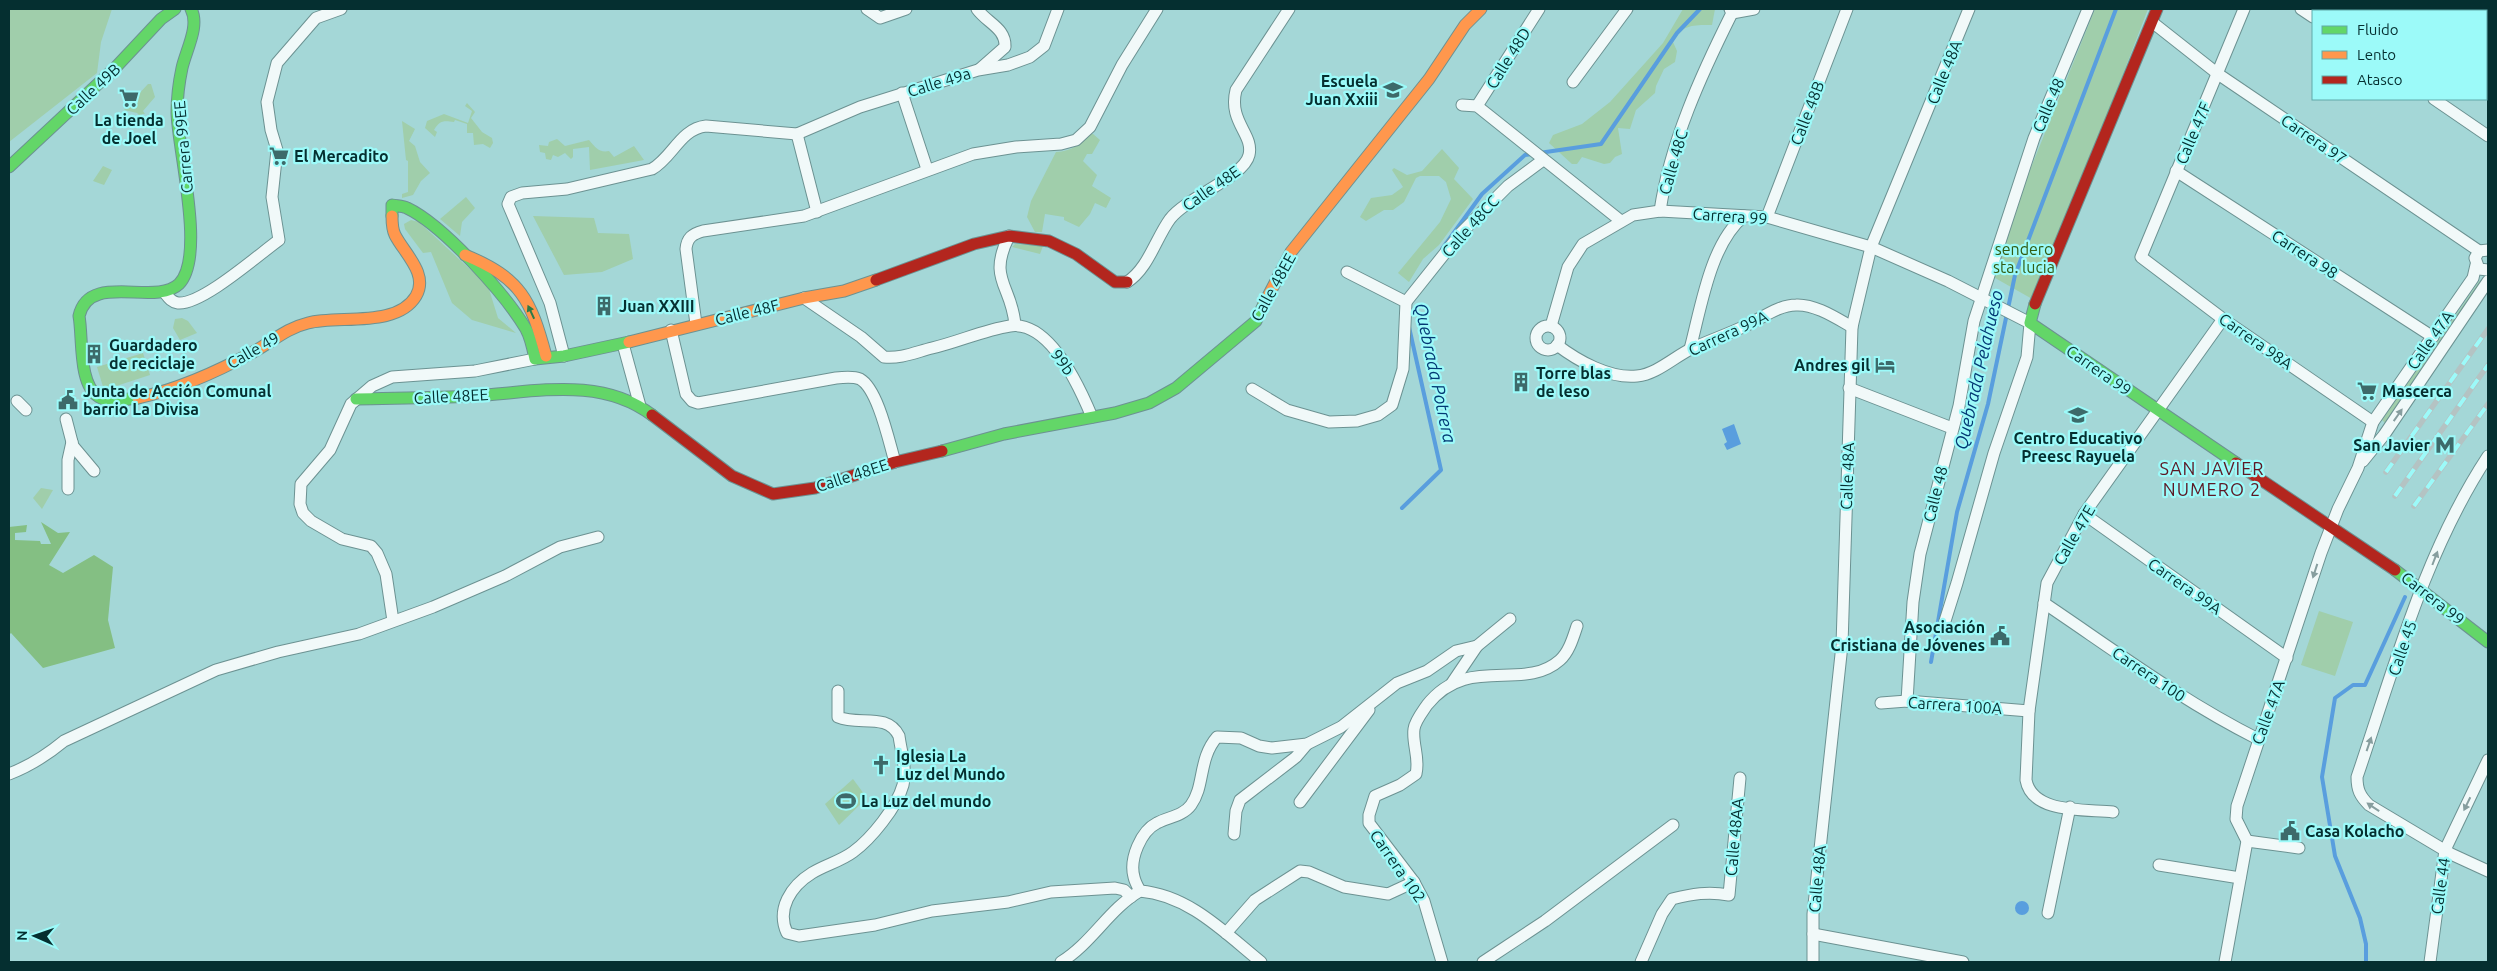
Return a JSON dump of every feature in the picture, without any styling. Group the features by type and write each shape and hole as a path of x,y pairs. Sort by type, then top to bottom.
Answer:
{"street":[{"name":"Calle 49B","path":"9,167 116,67 161,19 174,9"},
{"name":"Carrera 99EE","path":"179,284 188,270 190,254 186,178 177,113 182,72 194,21 191,9"},
{"path":"164,292 170,300 177,303 203,297 278,240 272,197 277,150 270,130 267,102 276,63 316,18 341,9"},
{"path":"867,9 876,17 906,9"},
{"path":"978,9 1003,32 1005,39 1005,47 978,70"},
{"name":"Calle 49a","path":"797,134 860,106 978,70 1008,65 1035,54 1044,46 1058,9"},
{"path":"696,324 686,249 688,239 692,235 703,231 792,218 817,212 927,169 973,154 1016,147 1061,144 1081,137 1090,127 1122,65 1157,9"},
{"name":"Calle 48E","path":"1128,282 1137,273 1175,213 1235,173 1246,162 1250,149 1249,142 1235,116 1234,99 1236,90 1289,9"},
{"name":"Calle 48EE","path":"356,399 473,396 520,391 570,389 609,393 640,406 732,476 755,488 773,494 815,488 895,462 957,448 1039,425 1092,417 1159,399 1230,345 1260,314 1286,262 1298,244 1429,78 1465,25 1481,9"},
{"name":"Calle 48D","path":"1477,106 1539,9"},
{"path":"1573,82 1627,9"},
{"path":"1731,11 1754,9"},
{"name":"Calle 48B","path":"1767,217 1847,9"},
{"name":"Calle 48A","path":"1813,962 1813,914 1842,645 1852,327 1871,247 1969,9"},
{"name":"Calle 48","path":"1907,701 1914,602 1920,554 1963,387 1974,321 1985,300 2034,138 2088,9"},
{"path":"1944,621 1958,583 1994,453 2026,357 2027,321 2070,212 2157,9"},
{"name":"Calle 47F","path":"2142,257 2244,9"},
{"path":"2301,9 2312,16"},
{"name":"Calle 48C","path":"1551,326 1568,267 1583,244 1633,215 1660,211 1664,183 1688,112 1731,11"},
{"name":"Carrera 97","path":"2152,22 2218,74 2484,251"},
{"path":"902,93 927,169"},
{"path":"2435,100 2488,136"},
{"path":"1462,105 1477,106 1621,221"},
{"path":"564,356 550,303 533,258 508,204 512,197 522,193 567,189 652,169 662,164 686,133 706,126 797,134 817,212"},
{"name":"Calle 48CC","path":"1406,302 1461,233 1508,186 1542,159"},
{"name":"Carrera 98","path":"2176,171 2433,337"},
{"name":"Calle 49","path":"179,284 164,292 116,292 96,296 80,308 79,316 85,378 91,390 100,398 134,398 188,382 229,365 300,324 386,315 410,306 417,294 418,279 414,263 394,234 392,205 406,208 420,216 464,254 515,314 541,359"},
{"name":"Carrera 99","path":"1660,211 1767,217 1871,247 2027,321 2157,411 2332,525 2423,589 2488,642"},
{"path":"1690,349 1712,263 1734,224 1744,216"},
{"path":"804,298 861,337 884,357 903,356 1015,326 999,264 1001,251 1009,236"},
{"name":"Calle 48F","path":"356,399 372,386 392,377 475,371 564,356 623,344 671,330 804,298 844,291 974,244 1009,236 1049,240 1076,254 1115,282 1128,282"},
{"name":"Calle 47A","path":"2247,841 2236,819 2237,806 2258,739 2332,525 2358,468 2373,422 2473,278 2476,265 2475,258 2484,251"},
{"name":"Calle 49","path":"464,254 495,267 516,285 539,330 541,359"},
{"name":"Carrera 98A","path":"2142,257 2223,319 2373,422"},
{"path":"2476,265 2483,270 2488,270"},
{"path":"1252,389 1286,410 1329,422 1357,422 1378,415 1392,405 1403,369 1406,302 1347,272"},
{"name":"Calle 47A","path":"2358,468 2384,435 2488,281"},
{"name":"Carrera 99A","path":"1557,345 1571,355 1604,372 1638,376 1662,366 1690,349 1738,330 1787,306 1803,305 1852,327"},
{"name":"Calle 47E","path":"2070,808 2039,801 2028,789 2026,780 2029,711 2048,583 2084,514 2223,319"},
{"name":"99b","path":"1015,326 1030,329 1050,344 1072,373 1092,417"},
{"path":"1546,326 1551,326 1558,332 1560,341 1557,345 1554,349 1545,350 1541,348 1536,340 1538,331 1546,326"},
{"path":"671,330 686,394 692,401 698,403 836,378 860,379 869,388 875,399 895,462"},
{"path":"623,344 640,406"},
{"path":"1849,388 1952,428"},
{"path":"356,399 346,412 330,450 301,484 300,504 303,513 310,521 330,533 342,539 371,546 386,574 393,621"},
{"path":"16,401 26,410"},
{"path":"66,419 72,442 94,471"},
{"path":"68,489 68,460 72,442"},
{"name":"Calle 45","path":"2445,850 2369,805 2358,791 2357,777 2440,543 2488,456"},
{"name":"Carrera 99A","path":"2084,514 2287,658"},
{"path":"9,774 45,756 64,741 216,670 278,652 359,634 433,608 505,576 560,547 598,537"},
{"name":"Carrera 100","path":"2044,603 2186,699 2216,718 2258,739"},
{"path":"1452,682 1477,646 1510,619"},
{"path":"1452,682 1486,675 1534,673 1548,668 1561,660 1570,646 1578,626"},
{"path":"1136,894 1133,876 1134,855 1147,830 1182,813 1191,805 1196,795 1208,748 1217,737 1241,738 1258,746 1272,748 1307,744 1341,727 1397,683 1427,671 1456,651 1477,646"},
{"name":"Carrera 102","path":"1442,962 1430,914 1414,882 1369,823 1369,815 1375,796 1400,785 1416,774 1419,764 1414,728 1422,712 1433,698 1452,682"},
{"path":"838,691 838,717 847,721 877,720 890,724 896,730 900,744 903,783 899,797 867,840 852,853 811,874 783,904 782,917 786,933 799,936 876,925 932,911 1008,902 1051,892 1115,888 1136,894 1156,892 1185,903 1261,962"},
{"path":"1300,802 1377,698"},
{"name":"Carrera 100A","path":"1881,703 1907,701 2029,711"},
{"path":"1234,834 1236,812 1240,800 1245,794 1296,757 1307,744"},
{"name":"Calle 44","path":"2430,962 2445,850 2488,760"},
{"name":"Calle 48AA","path":"1641,962 1662,914 1672,899 1693,893 1713,892 1729,895 1740,778"},
{"path":"2048,913 2070,808 2113,812"},
{"path":"1483,962 1546,921 1673,825"},
{"path":"2225,962 2247,841 2299,848"},
{"path":"2445,850 2488,871"},
{"path":"2159,865 2240,878"},
{"path":"1226,933 1255,900 1300,871 1309,872 1344,887 1388,894 1414,882"},
{"path":"1062,962 1084,944 1136,894"},
{"path":"1812,934 1963,962"}],"green space":[{"path":"9,9 112,9 101,42 97,73 9,142"},
{"path":"1683,9 1715,9 1712,25 1689,27 1677,36 1673,42 1677,51 1675,62 1664,69 1656,86 1655,93 1636,110 1630,129 1618,128 1622,154 1615,157 1610,163 1604,164 1582,157 1577,164 1572,164 1549,143 1553,135 1582,124 1610,102 1663,43"},
{"name":"sendero sta. lucia","path":"2095,9 2148,9 2036,301 1988,274"},
{"path":"148,84 151,84 155,97 143,111 145,114 142,114 141,117 137,113 124,110"},
{"path":"467,103 475,112 471,118 482,132 492,138 493,143 490,148 483,144 474,145 473,133 467,133 467,124 455,120 454,122 444,121 440,123 434,130 437,132 435,137 425,128 427,121 444,114 468,123 472,111 465,106"},
{"path":"402,121 415,129 409,141 415,146 420,162 430,173 421,181 413,195 402,198 402,194 408,192 408,161 406,160"},
{"path":"1090,134 1093,134 1100,140 1092,154 1087,154 1083,161 1097,175 1092,186 1111,198 1106,208 1095,203 1090,214 1079,227 1064,220 1064,217 1045,214 1042,232 1035,232 1027,217 1031,201 1056,152 1075,147"},
{"path":"557,139 565,146 589,140 598,149 609,151 614,157 634,146 644,160 590,170 589,147 573,149 573,157 571,159 565,153 558,157 553,155 551,160 546,159 545,153 540,152 539,145 548,146 549,142"},
{"path":"1442,149 1459,168 1454,179 1473,199 1439,245 1423,259 1409,282 1398,273 1440,222 1451,199 1446,182 1439,176 1420,176 1416,178 1404,202 1393,210 1384,210 1366,221 1360,217 1371,198 1392,195 1403,187 1392,170 1394,168 1407,175 1422,171"},
{"path":"103,166 112,170 104,185 93,181"},
{"path":"466,197 475,208 462,222 460,236 440,219"},
{"path":"533,216 594,218 598,233 629,234 633,259 602,272 564,275"},
{"path":"411,220 419,222 488,286 498,318 516,333 472,320 452,303 431,252 423,253 405,229 404,224"},
{"path":"1015,244 1043,246 1040,254 1012,247"},
{"path":"2480,280 2482,282 2435,352 2432,350"},
{"path":"182,318 188,321 197,333 180,340 173,328 175,319"},
{"path":"143,353 150,375 104,390 97,367"},
{"path":"2426,357 2429,359 2385,423 2382,420"},
{"path":"41,488 53,490 42,509 33,498"},
{"path":"41,522 58,533 70,532 49,565 63,573 94,555 113,567 108,620 115,648 43,668 11,633 9,635 9,527 27,525 26,532 15,533 15,540 40,541 41,544 51,544"},
{"path":"2319,611 2353,622 2335,676 2301,665"},
{"name":"La Luz del mundo","path":"853,779 867,798 839,825 825,804"}],"water":[{"path":"1734,424 1741,444 1727,450 1724,444 1727,442 1722,429"},
{"path":"2019,901 2025,901 2029,908 2025,915 2019,915 2015,911 2015,905"}],"waterway":[{"name":"Quebrada Potrera","path":"1539,153 1601,144 1677,33 1700,9"},
{"name":"Quebrada Pelahueso","path":"1931,662 1957,512 1988,404 2015,275 2116,9"},
{"name":"Quebrada Potrera","path":"1442,249 1482,194 1525,155 1532,154"},
{"name":"Quebrada Potrera","path":"1402,508 1441,470 1409,327"},
{"path":"2366,962 2366,944 2360,918 2335,856 2322,777 2335,698 2353,685 2365,685 2405,597"}],"railway":[{"path":"2386,472 2488,329"},
{"path":"2395,496 2488,365"},
{"path":"2414,506 2488,404"}],"traffic: fast":[{"path":"9,167 116,67 161,19 175,9"},
{"path":"138,398 108,400 99,397 92,391 84,372 79,316 85,303 95,295 109,292 155,292 168,290 179,284 187,270 190,251 190,228 177,107 182,68 193,30 194,23 191,9"},
{"path":"392,216 392,205 407,208 438,229 455,245 489,280 517,315 528,332 535,359 564,356 629,342"},
{"path":"942,451 1004,434 1115,413 1149,403 1176,388 1256,321 1264,304"},
{"path":"2035,304 2030,323 2236,463"},
{"path":"356,399 471,396 564,389 610,395 632,403 652,415"},
{"path":"2395,570 2488,642"}],"traffic: slow":[{"path":"1264,304 1291,252 1429,79 1465,25 1481,9"},
{"path":"138,398 183,385 212,373 241,359 300,325 321,321 382,316 395,313 407,306 416,296 419,280 414,264 394,233 392,216"},
{"path":"465,255 499,273 521,293 529,305 535,320 546,356"},
{"path":"629,342 804,298 844,291 876,280"}],"traffic: jam":[{"path":"2035,304 2157,9"},
{"path":"876,280 974,244 1009,236 1049,241 1076,254 1115,282 1127,282"},
{"path":"652,415 732,476 773,494 815,488 895,462 942,451"},
{"path":"2236,463 2395,570"}],"place":[{"name":"Escuela Juan Xxiii","path":"1393,90"},
{"name":"La tienda de Joel","path":"129,98"},
{"name":"El Mercadito","path":"279,156"},
{"name":"Juan XXIII","path":"604,306"},
{"name":"Guardadero de reciclaje","path":"94,354"},
{"name":"Andres gil","path":"1885,365"},
{"name":"Torre blas de leso","path":"1521,382"},
{"name":"Mascerca","path":"2367,391"},
{"name":"Junta de Acción Comunal barrio La Divisa","path":"68,400"},
{"name":"Centro Educativo Preesc Rayuela","path":"2078,415"},
{"name":"San Javier","path":"2445,445"},
{"name":"Asociación Cristiana de Jóvenes","path":"2000,636"},
{"name":"Iglesia La Luz del Mundo","path":"881,765"},
{"name":"La Luz del mundo","path":"846,801"},
{"name":"Casa Kolacho","path":"2290,831"}],"district":[{"name":"SAN JAVIER NUMERO 2","path":"2212,479"}]}
